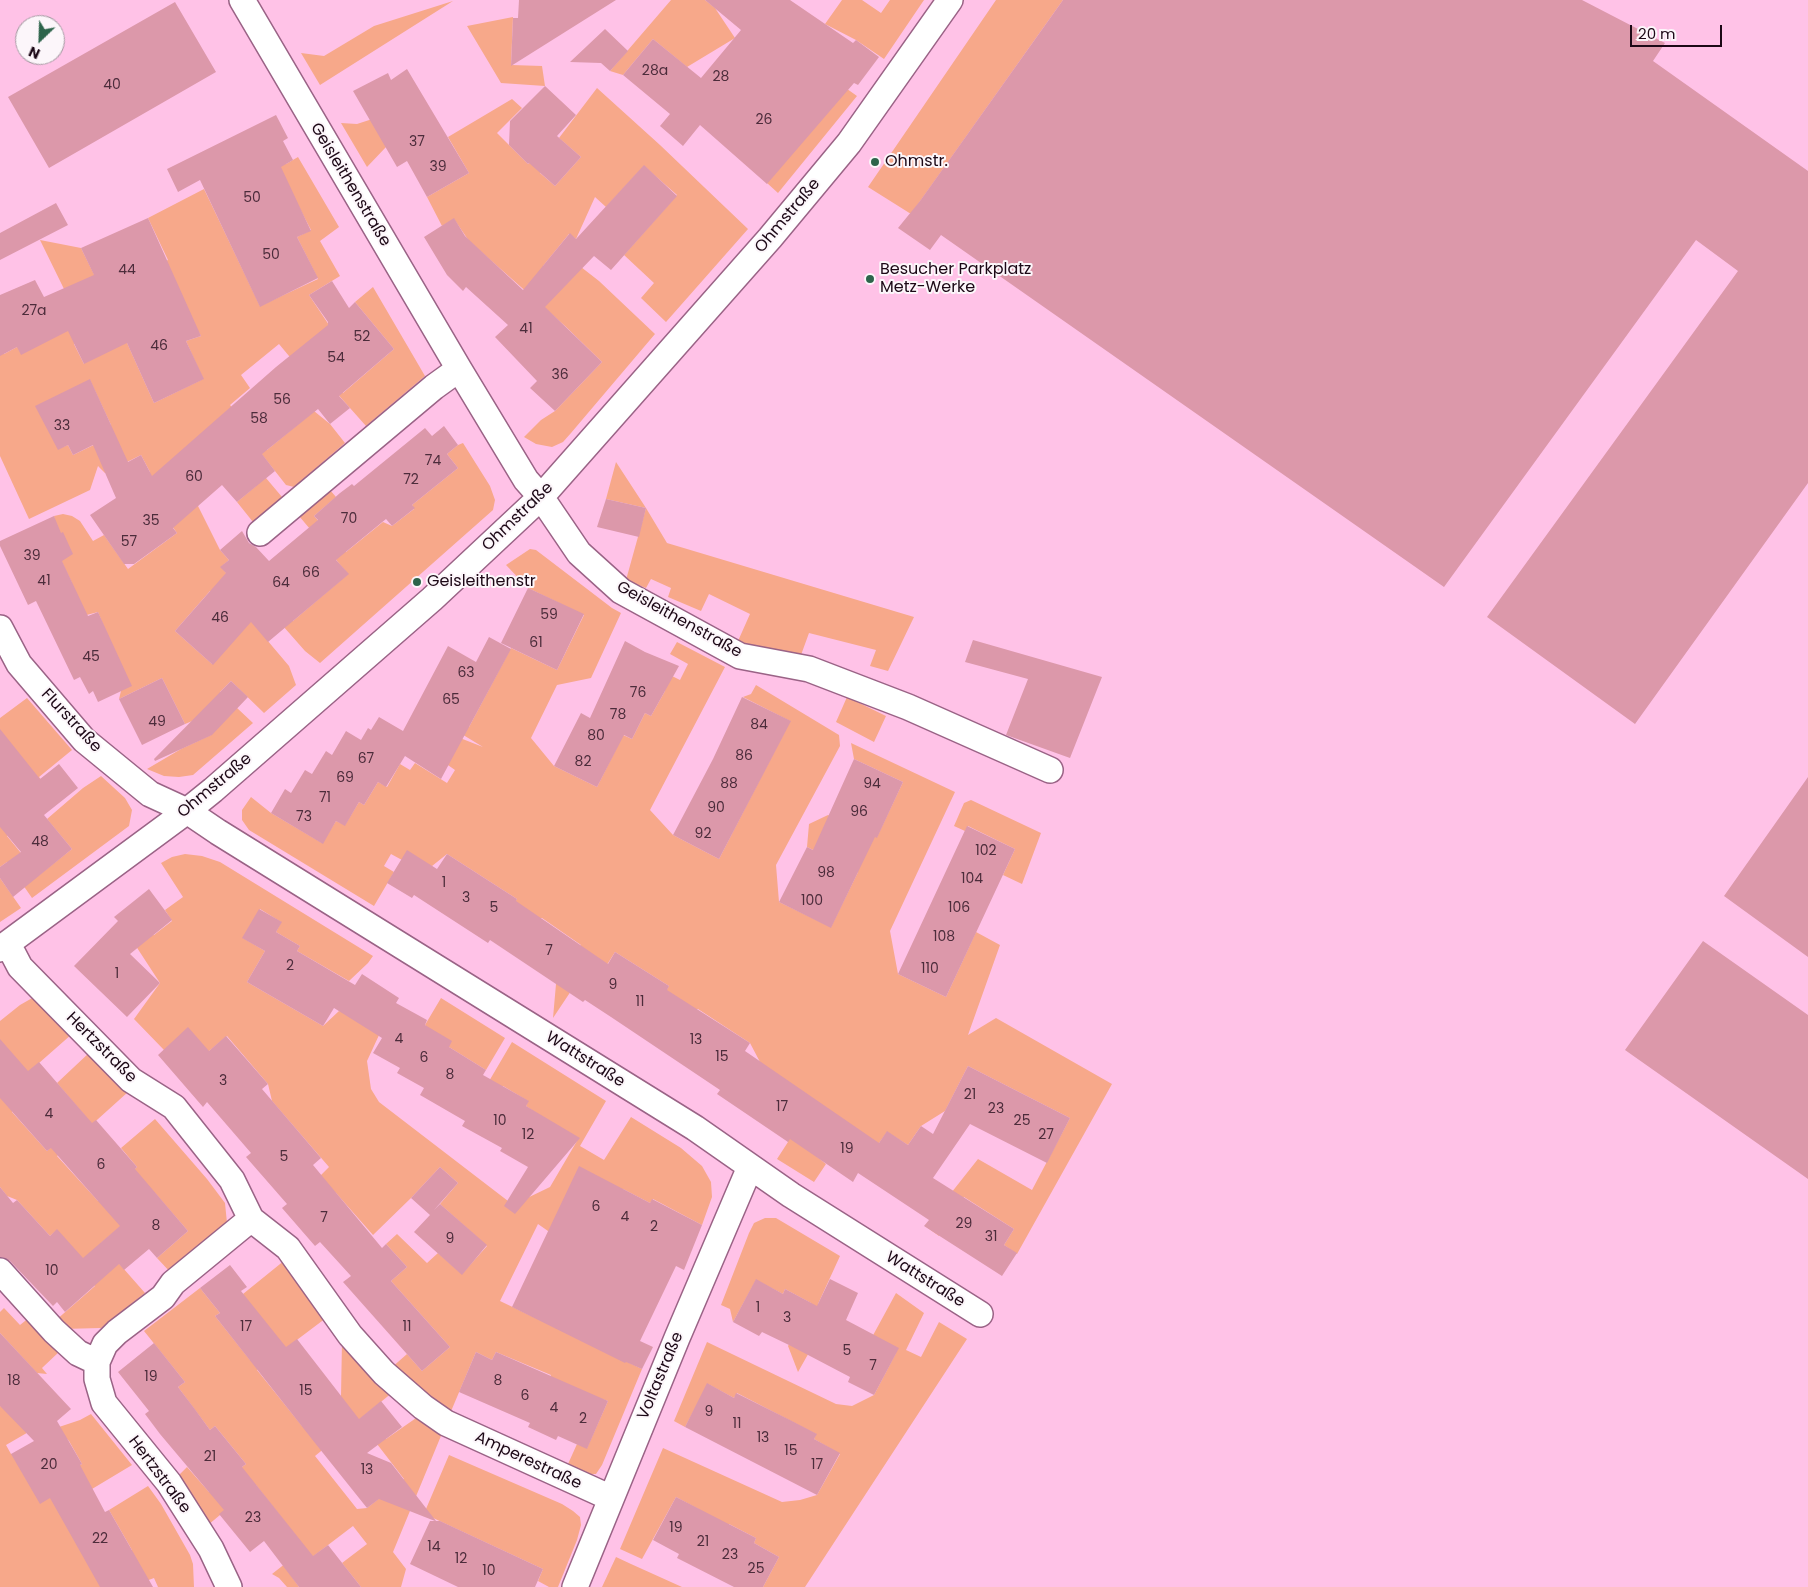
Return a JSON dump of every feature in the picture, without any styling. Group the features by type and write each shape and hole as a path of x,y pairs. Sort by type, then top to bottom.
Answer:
{"street":[{"name":"Geisleithenstraße","path":"242,0 526,480 541,497 579,554 621,591 740,656 809,669 908,707 1050,770"},
{"name":"Ohmstraße","path":"4,946 187,811 432,598 541,497 770,238 849,143 950,0"},
{"path":"260,533 434,387 459,369"},
{"name":"Flurstraße","path":"0,628 19,664 84,740 150,794 187,811"},
{"name":"Wattstraße","path":"187,811 687,1123 791,1195 980,1314"},
{"name":"Hertzstraße","path":"4,946 20,967 131,1080 174,1107 232,1180 251,1219 288,1248 350,1335 384,1374 422,1408 446,1423"},
{"name":"Voltastraße","path":"575,1587 750,1167"},
{"path":"0,1271 54,1331 78,1353 97,1362 105,1344 117,1332 163,1297 173,1283 251,1219"},
{"name":"Hertzstraße","path":"97,1362 97,1379 104,1403 169,1483 211,1549 229,1587"},
{"name":"Amperestraße","path":"446,1423 572,1482 611,1498"}],"shaded area":[{"path":"671,0 705,0 715,8 735,38 687,67 653,39 623,75 610,71"},
{"path":"842,0 862,0 881,13 890,0 924,0 884,59 856,40 825,24"},
{"path":"996,0 1063,0 911,214 868,187"},
{"path":"453,1 320,85 301,53 324,56 374,26"},
{"path":"513,17 511,65 542,66 545,86 501,83 467,26"},
{"path":"774,37 857,96 778,193 767,183"},
{"path":"597,88 748,229 666,322 641,298 654,283 624,255 677,195 644,166 606,207 595,197 576,239 569,234 543,266 581,267 599,281 655,334 563,442 552,447 536,444 524,437 541,420 555,411 602,362 565,326 469,241 454,219 442,226 427,197 469,173 448,137 512,99 522,108 497,133 528,164 554,139 552,160 540,173 555,186 581,157 559,138"},
{"path":"403,109 386,147 367,167 341,123 357,124"},
{"path":"275,145 286,164 298,157 339,227 320,241 340,276 309,295 329,325 343,393 394,349 355,302 373,287 425,376 366,426 334,390 324,398 279,344 241,375 250,388 230,405 267,450 314,411 330,424 345,443 294,487 286,485 260,452 266,478 282,497 253,522 237,502 256,486 228,454 198,506 220,550 229,560 221,567 229,576 293,621 348,574 299,516 330,490 336,497 314,516 346,552 383,522 392,526 414,509 412,505 458,468 447,454 463,443 490,486 495,500 493,510 320,663 305,651 283,626 267,640 289,666 296,685 264,713 231,681 220,692 253,723 193,775 179,777 164,776 147,769 181,749 211,735 202,717 185,724 162,678 119,699 121,691 107,634 98,612 75,618 63,595 72,583 60,558 54,516 63,514 72,516 80,521 93,541 104,535 128,569 177,533 148,492 112,489 150,472 141,455 105,473 98,466 90,490 29,519 0,456 0,348 4,354 17,347 64,289 40,240 81,248 119,325 154,403 203,379 186,341 201,336 159,264 168,260 148,218 204,189 260,306 318,279 297,237 311,230 299,207 278,182","holes":["87,337 84,364 74,344","90,380 111,425 104,440 73,455 68,445 58,449","210,591 212,664 175,631"]},
{"path":"616,462 646,508 606,499"},
{"path":"646,508 667,543 914,617 888,671 870,666 876,650 809,633 801,655 768,652 738,641 750,614 709,594 701,611 668,597 671,588 651,579 646,588 626,580"},
{"path":"530,549 536,550 621,613 591,678 557,685 531,738 554,766 597,787 623,735 632,739 645,713 651,716 665,691 666,673 680,680 688,664 670,654 677,642 725,667 650,810 673,835 719,859 790,721 743,697 751,694 756,685 839,735 840,746 776,865 779,902 831,927 858,872 807,847 809,824 828,815 877,837 903,782 854,759 851,743 955,792 890,931 898,974 946,997 976,932 1000,945 968,1035 996,1018 1112,1084 1017,1254 1004,1245 1014,1229 964,1197 939,1236 925,1226 978,1159 1032,1190 1070,1118 968,1066 945,1111 921,1126 908,1145 887,1132 879,1143 815,1155 826,1164 814,1182 777,1159 788,1142 760,1062 750,1043 698,1009 667,1021 653,1011 669,986 615,952 585,1000 571,991 553,1018 556,984 581,945 542,918 504,918 517,899 447,854 432,866 402,860 391,854 384,866 394,872 374,906 249,830 242,820 242,810 251,797 271,813 322,843 336,821 345,825 359,802 364,805 378,782 387,787 400,764 410,770 415,763 447,783 455,770 445,763 460,738 483,747 432,716 419,701 469,727 511,648 557,670 584,615 528,588 506,565"},
{"path":"847,697 886,716 874,742 836,722"},
{"path":"27,698 72,750 39,777 50,790 7,836 39,875 72,849 47,819 83,788 101,776 125,798 132,810 129,826 32,898 7,862 0,867 0,718"},
{"path":"971,800 1041,833 1022,884 1003,875 1015,849 968,826 965,831 954,826 964,803"},
{"path":"185,854 202,856 220,862 373,956 349,981 297,951 300,946 276,932 281,922 260,909 243,938 265,951 247,982 323,1026 339,1011 386,1020 367,1061 371,1089 379,1102 508,1201 523,1200 550,1187 577,1141 526,1106 528,1101 503,1086 478,1100 512,1042 606,1101 580,1146 604,1160 631,1117 681,1148 702,1166 711,1182 712,1197 702,1225 653,1199 650,1203 623,1189 583,1249 538,1224 500,1301 642,1369 602,1465 596,1474 591,1474 568,1464 577,1444 587,1448 608,1401 549,1381 551,1375 496,1352 492,1360 476,1352 449,1416 390,1369 407,1354 422,1371 450,1347 391,1281 407,1267 386,1244 397,1234 427,1263 438,1253 462,1274 487,1246 440,1204 458,1183 440,1167 373,1235 336,1193 315,1181 329,1167 272,1101 268,1084 227,1036 209,1051 164,1050 134,1019 160,983 130,937 154,935 172,921 165,910 183,897 161,863 172,857"},
{"path":"0,878 21,908 0,922"},
{"path":"34,997 72,1034 14,1085 12,1112 47,1151 86,1117 57,1083 90,1052 128,1092 57,1156 98,1201 137,1167 121,1148 155,1119 207,1179 225,1203 227,1223 222,1233 171,1273 157,1258 188,1231 155,1193 101,1243 145,1293 101,1328 62,1329 55,1321 95,1286 71,1259 57,1230 50,1236 17,1200 7,1196 0,1187 0,1021 20,1005"},
{"path":"441,998 505,1038 486,1070 449,1047 425,1025"},
{"path":"765,1218 776,1218 840,1256 818,1304 833,1310 798,1372 788,1346 811,1303 785,1289 783,1294 756,1280 733,1322 730,1309 721,1305 754,1223"},
{"path":"285,1260 326,1318 257,1370 302,1426 341,1396 342,1341 393,1392 315,1456 357,1509 367,1508 404,1479 367,1431 386,1439 419,1416 443,1431 393,1552 406,1569 401,1587 361,1587 342,1563 367,1544 353,1526 290,1574 299,1587 287,1587 279,1578 272,1574 305,1548 256,1485 208,1525 177,1477 187,1467 209,1492 246,1464 215,1426 210,1430 178,1387 185,1382 144,1331 200,1288 220,1313 215,1316 250,1360 243,1294"},
{"path":"896,1293 924,1313 906,1350 921,1357 939,1322 967,1339 805,1587 763,1587 779,1557 754,1543 756,1538 729,1524 726,1530 702,1511 676,1497 642,1559 620,1549 663,1448 782,1502 800,1500 817,1495 840,1454 814,1439 816,1434 737,1393 734,1398 708,1384 685,1427 674,1421 707,1342 836,1404 852,1406 874,1395 896,1353 871,1339"},
{"path":"4,1308 20,1325 30,1317 60,1351 42,1368 47,1374 37,1373 0,1333 0,1312"},
{"path":"0,1406 44,1423 6,1445 11,1454 78,1466 82,1464 69,1441 56,1428 91,1414 132,1465 92,1489 92,1572 132,1550 109,1510 148,1486 161,1504 190,1555 193,1564 194,1587 158,1587 154,1578 130,1587 0,1587"},
{"path":"449,1455 562,1504 580,1517 581,1525 577,1540 558,1587 549,1587 538,1581 543,1569 431,1517 423,1516"},
{"path":"616,1557 631,1564 682,1587 602,1587"}],"building":[{"path":"519,0 616,0 511,66 513,18 518,18"},
{"path":"705,0 790,0 853,43 856,40 879,57 858,85 854,83 767,184 700,125 683,146 660,126 670,114 623,75 653,39 701,78 741,30"},
{"path":"1063,0 1582,0 1665,43 1653,61 1808,171 1808,483 1635,724 1487,617 1738,271 1696,240 1444,587 941,235 930,250 898,228 920,201"},
{"path":"175,2 216,72 49,168 8,97"},
{"path":"605,29 628,51 610,71 601,63 570,62"},
{"path":"407,69 469,173 427,197 407,161 397,167 353,91 388,73 391,80"},
{"path":"545,86 576,115 557,136 581,157 555,186 528,164 509,145 510,121"},
{"path":"276,115 288,138 283,141 293,160 281,167 311,231 297,237 318,278 260,307 200,180 178,192 167,169"},
{"path":"644,165 677,196 611,270 594,256 545,307 602,362 555,411 530,388 537,381 495,337 508,325 466,287 463,291 447,275 424,237 454,218 465,236 523,290 570,233 576,239"},
{"path":"56,203 68,225 0,260 0,233"},
{"path":"148,218 201,336 186,341 204,379 154,403 127,343 84,364 68,331 21,355 17,347 0,356 0,295 35,280 44,297 94,275 81,248"},
{"path":"332,281 349,308 355,302 394,349 339,396 350,408 330,424 318,409 262,454 275,471 237,502 222,485 173,528 177,533 134,564 124,564 90,515 116,498 93,445 73,455 68,445 58,450 35,406 90,379 128,462 141,455 152,476 276,367 328,325 328,322 309,295"},
{"path":"444,426 458,445 447,454 458,468 412,505 415,508 392,526 386,519 336,560 349,574 268,642 251,622 213,665 175,631 226,573 220,567 229,560 220,550 242,531 249,543 256,547 269,561 318,520 314,516 340,493 352,484 354,486 425,428 432,436"},
{"path":"606,499 646,508 639,537 597,527"},
{"path":"54,516 73,554 62,561 88,616 98,612 132,686 98,702 93,691 89,694 80,677 74,680 36,601 28,605 0,546 0,541"},
{"path":"528,588 584,614 557,670 501,643"},
{"path":"489,637 511,649 441,779 405,756 386,787 378,782 364,805 359,802 345,826 336,821 323,844 271,813 285,789 291,793 305,770 312,774 326,751 332,755 346,731 361,740 368,728 371,730 379,717 403,731 448,646 476,662"},
{"path":"973,640 1102,677 1070,758 1006,735 1028,679 965,662"},
{"path":"625,641 645,652 679,666 651,716 645,713 632,739 624,735 597,787 554,766 581,713 590,718"},
{"path":"162,678 185,724 142,745 119,699"},
{"path":"231,681 248,697 212,735 155,761 154,759"},
{"path":"742,697 791,721 719,859 673,835 713,759"},
{"path":"0,729 40,779 59,764 78,788 44,815 72,849 13,897 0,878 0,867 21,852 0,827"},
{"path":"854,759 903,782 831,928 779,902 807,847 813,850"},
{"path":"1808,777 1808,957 1724,896"},
{"path":"967,826 1015,849 946,997 898,974"},
{"path":"407,850 437,869 447,854 517,899 516,901 608,964 615,952 669,986 667,990 750,1043 745,1051 879,1143 887,1131 908,1145 921,1126 933,1134 968,1066 1070,1118 1047,1163 970,1124 933,1178 1014,1229 1004,1245 1017,1253 1002,1276 924,1226 929,1220 858,1173 853,1182 790,1139 788,1142 717,1094 720,1090 585,1000 583,1002 490,940 488,943 414,895 412,898 387,883"},
{"path":"149,889 172,920 130,954 160,983 127,1017 74,966 118,921 114,917"},
{"path":"259,909 282,922 276,932 300,946 297,951 355,985 362,974 399,998 396,1003 427,1020 425,1025 452,1041 449,1047 486,1070 483,1075 529,1101 526,1106 580,1138 515,1214 504,1206 528,1167 500,1151 502,1148 462,1126 465,1121 420,1095 424,1088 397,1073 400,1068 373,1053 382,1038 334,1008 323,1026 247,982 265,951 242,938"},
{"path":"1703,941 1808,1015 1808,1179 1625,1050"},
{"path":"188,1027 209,1051 226,1036 268,1084 262,1089 321,1158 313,1165 382,1248 386,1244 407,1267 391,1281 450,1347 422,1371 343,1282 351,1276 320,1242 315,1246 282,1208 287,1204 246,1157 251,1153 207,1102 203,1107 158,1055"},
{"path":"0,1039 28,1071 39,1062 92,1123 96,1120 137,1167 135,1169 188,1231 157,1258 149,1249 124,1270 119,1264 65,1312 57,1302 53,1306 10,1261 0,1257 0,1187 13,1203 17,1200 50,1236 57,1229 83,1258 120,1226 51,1148 47,1151 0,1098"},
{"path":"579,1166 650,1203 652,1199 702,1225 684,1270 676,1266 640,1341 653,1347 642,1369 625,1363 512,1307"},
{"path":"440,1167 458,1183 434,1210 440,1204 487,1245 462,1275 414,1232 430,1215 411,1198"},
{"path":"230,1265 247,1287 241,1291 286,1347 297,1339 359,1419 381,1401 402,1427 367,1453 391,1463 436,1521 440,1521 543,1569 535,1587 458,1587 410,1564 430,1521 435,1521 379,1499 367,1508 215,1316 220,1313 200,1288"},
{"path":"756,1279 783,1294 785,1289 817,1306 830,1279 858,1293 846,1320 899,1348 874,1395 848,1382 850,1377 789,1345 762,1332 759,1336 733,1322"},
{"path":"0,1333 71,1409 57,1421 82,1464 80,1465 105,1512 109,1510 153,1587 100,1587 50,1498 40,1504 11,1454 34,1441 0,1406"},
{"path":"154,1343 185,1382 178,1387 210,1430 215,1426 246,1464 242,1467 313,1556 328,1545 361,1587 299,1587 264,1541 250,1552 219,1514 224,1510 160,1434 145,1414 149,1411 118,1372"},
{"path":"476,1352 492,1360 496,1352 608,1401 587,1449 558,1436 556,1440 528,1427 530,1423 459,1392"},
{"path":"707,1383 734,1398 736,1393 817,1434 814,1439 840,1453 817,1495 685,1427"},
{"path":"676,1497 756,1538 754,1543 779,1557 763,1587 734,1587 677,1558 679,1554 653,1540"}],"place":[{"name":"Ohmstr.","path":"875,162"},
{"name":"Besucher Parkplatz Metz-Werke","path":"870,279"},
{"name":"Geisleithenstr","path":"417,582"}]}
